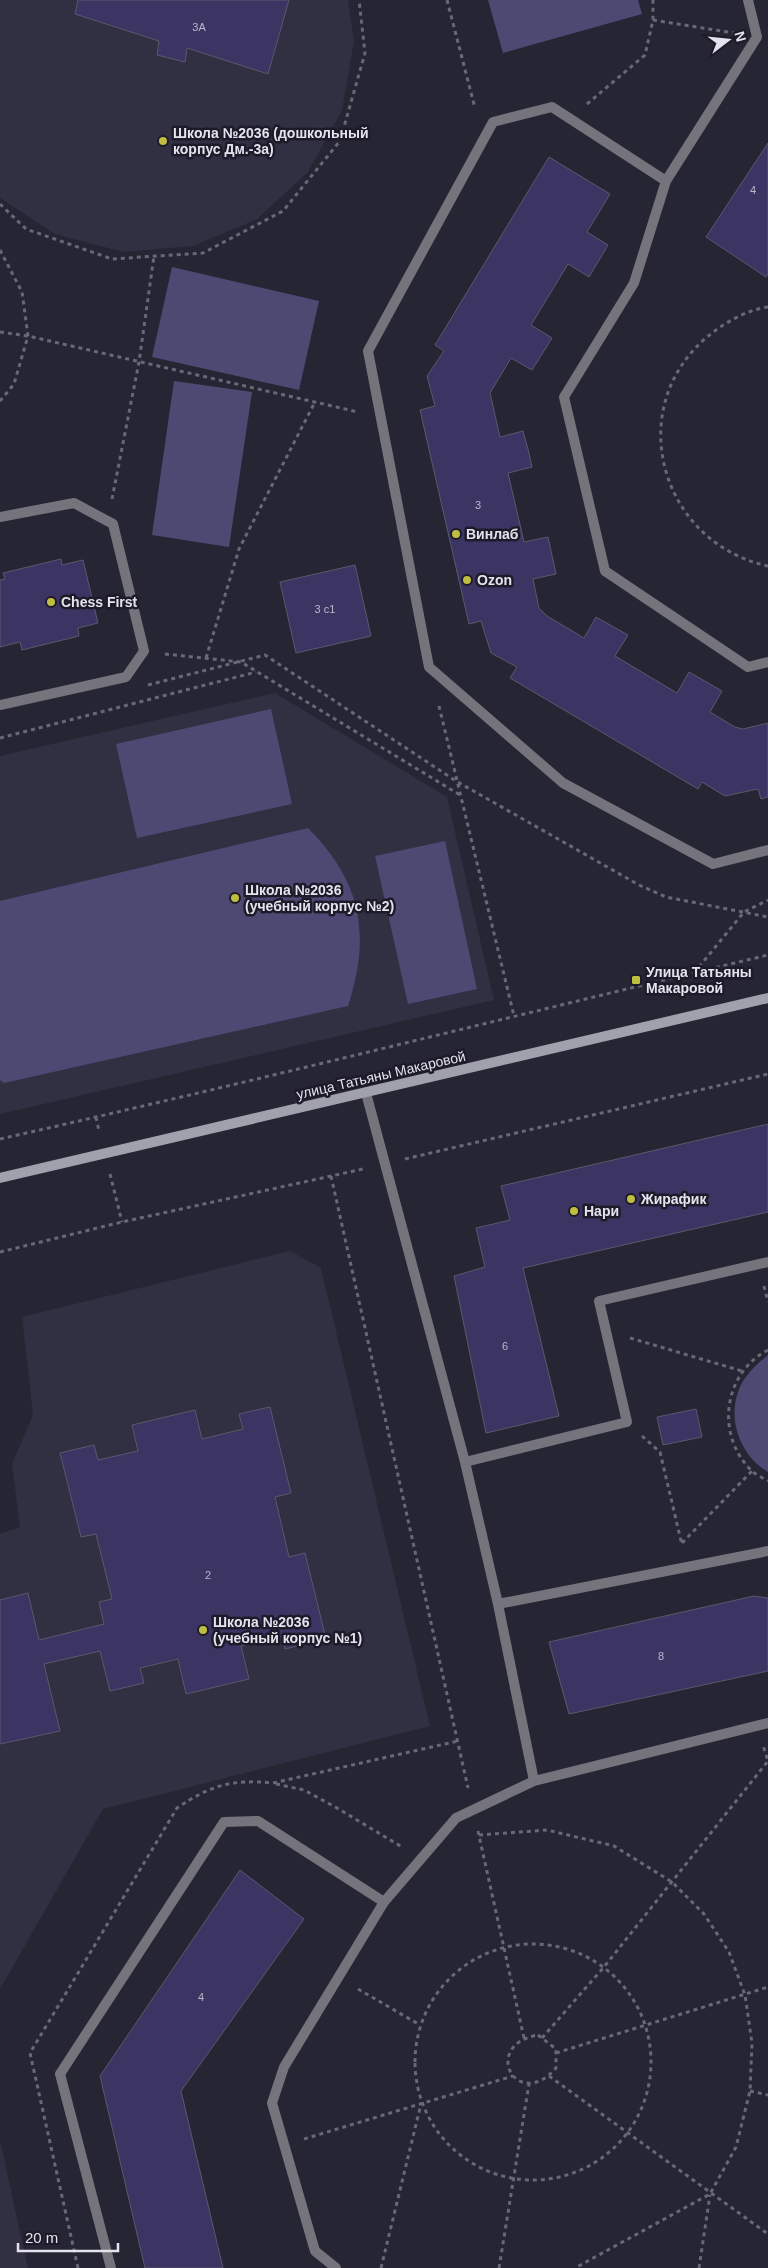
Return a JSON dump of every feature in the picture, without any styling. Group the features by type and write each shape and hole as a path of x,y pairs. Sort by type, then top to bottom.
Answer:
{"street":[{"name":"улица Татьяны Макаровой","path":"0,1178 768,998"}],"lane":[{"path":"748,0 757,37 666,181 634,283 564,396 605,571 748,667 768,662"},
{"path":"666,181 552,107 493,122 368,352 430,666 563,783 713,864 768,850"},
{"path":"0,517 74,503 113,524 144,651 126,677 0,705"},
{"path":"366,1093 465,1462 498,1604 534,1781"},
{"path":"465,1462 627,1422 599,1301 768,1262"},
{"path":"498,1604 768,1551"},
{"path":"336,2268 315,2251 272,2103 284,2067 384,1902 456,1818 534,1781 763,1724"},
{"path":"111,2268 60,2074 224,1822 258,1821 384,1902"}],"path":[{"path":"0,204 26,229 112,259 202,253 283,211 340,141 365,53 359,0"},
{"path":"447,0 483,141"},
{"path":"570,118 645,55 653,20 653,0"},
{"path":"653,20 757,37"},
{"path":"0,250 22,292 28,336 14,384 0,402"},
{"path":"107,521 139,362 154,256"},
{"path":"768,308 759,308 723,324 693,349 671,382 661,420 662,460 675,497 698,529 729,553 768,566"},
{"path":"0,332 28,336 381,417"},
{"path":"206,658 239,549 316,402"},
{"path":"144,651 241,662 460,795"},
{"path":"144,686 265,655 456,780 639,885 666,897 694,904 768,917"},
{"path":"0,738 257,672"},
{"path":"438,704 514,1016"},
{"path":"694,973 744,912 768,900"},
{"path":"0,1138 392,1048 514,1016 768,955"},
{"path":"0,1252 122,1222 386,1164 768,1074"},
{"path":"331,1176 524,2038"},
{"path":"605,1331 742,1371"},
{"path":"768,1350 758,1355 742,1371 732,1390 728,1412 730,1434 739,1454 752,1471 768,1482"},
{"path":"627,1422 660,1452 688,1567"},
{"path":"682,1543 752,1471"},
{"path":"542,2038 604,1968 768,1761 763,1724"},
{"path":"273,1783 304,1790 421,1859"},
{"path":"479,1835 547,1830 614,1846 672,1882 704,1914 729,1952 745,1995 752,2042 750,2091 736,2147 710,2194 699,2268"},
{"path":"539,1944 573,1950 604,1968 629,1993 646,2026 651,2065 644,2103 628,2134 596,2163 555,2179 512,2179 474,2165 443,2139 422,2104 414,2064 420,2025 439,1990 453,1976 468,1963 504,1947 539,1944"},
{"path":"338,1978 420,2025"},
{"path":"556,2053 768,1987"},
{"path":"538,2035 542,2038 556,2049 556,2068 540,2083 529,2084 520,2082 512,2076 507,2061 512,2046 524,2038 538,2035"},
{"path":"284,2145 512,2076"},
{"path":"549,2076 768,2234"},
{"path":"499,2268 529,2084"},
{"path":"750,2091 768,2094"},
{"path":"381,2268 422,2104"},
{"path":"575,2268 710,2194"}],"shaded area":[{"name":"Школа №2036 (дошкольный корпус Дм.-3а)","path":"0,0 348,0 354,41 342,110 308,172 257,219 193,246 123,252 55,234 0,198"},
{"path":"488,0 638,0 642,14 503,53"},
{"path":"172,267 319,301 299,390 152,357"},
{"path":"174,381 252,392 229,547 152,535"},
{"name":"Школа №2036 (учебный корпус №2)","path":"275,693 447,797 494,1000 0,1114 0,756"},
{"path":"271,709 292,804 137,838 116,744"},
{"path":"308,828 326,848 340,869 350,889 357,911 360,933 359,956 348,1006 4,1083 0,1080 0,901"},
{"path":"445,841 477,989 408,1004 375,856"},
{"name":"Школа №2036 (учебный корпус №1)","path":"290,1251 321,1268 430,1726 103,1809 0,1989 0,1534 20,1527 12,1464 33,1415 22,1317"},
{"path":"768,1355 768,1472 758,1465 743,1446 735,1423 735,1411 736,1399 742,1382"},
{"path":"0,2141 28,2268 0,2268"}],"building":[{"path":"78,0 289,0 268,74 187,48 185,62 157,55 159,41 75,14"},
{"path":"768,143 768,274 766,277 706,237"},
{"path":"549,157 610,194 587,232 608,245 589,277 568,264 531,325 552,338 532,370 511,358 490,393 500,437 523,431 528,449 532,467 508,473 524,542 548,537 556,574 533,579 539,608 547,616 584,638 596,617 628,635 615,656 677,693 689,672 722,691 710,712 735,727 743,729 768,723 768,797 761,799 758,789 725,796 702,782 698,789 510,678 517,667 491,653 481,621 469,624 420,410 435,406 427,376 444,351 435,345"},
{"path":"61,559 62,565 83,560 98,623 78,628 79,636 22,650 20,642 0,647 0,580 5,579 3,573"},
{"path":"355,565 371,636 296,653 280,582"},
{"path":"768,1124 768,1212 523,1268 559,1416 486,1433 454,1276 485,1267 476,1228 510,1220 501,1186"},
{"path":"270,1407 291,1493 275,1497 289,1557 305,1553 326,1639 285,1649 282,1636 241,1646 249,1679 186,1694 178,1659 140,1668 144,1683 110,1691 100,1651 44,1664 60,1731 0,1744 0,1600 28,1593 39,1640 104,1624 99,1602 112,1599 96,1534 81,1537 60,1453 94,1445 98,1460 138,1451 132,1425 195,1410 202,1439 243,1429 239,1414"},
{"path":"696,1409 702,1437 663,1445 657,1417"},
{"path":"754,1596 768,1598 768,1671 569,1714 549,1642"},
{"path":"240,1870 304,1919 181,2091 223,2268 145,2268 100,2076"}],"place":[{"name":"Школа №2036 (дошкольный корпус Дм.-3а)","path":"163,141"},
{"name":"Винлаб","path":"456,534"},
{"name":"Ozon","path":"467,580"},
{"name":"Chess First","path":"51,602"},
{"name":"Школа №2036 (учебный корпус №2)","path":"235,898"},
{"name":"Улица Татьяны Макаровой","path":"636,980"},
{"name":"Жирафик","path":"631,1199"},
{"name":"Нари","path":"574,1211"},
{"name":"Школа №2036 (учебный корпус №1)","path":"203,1630"}]}
